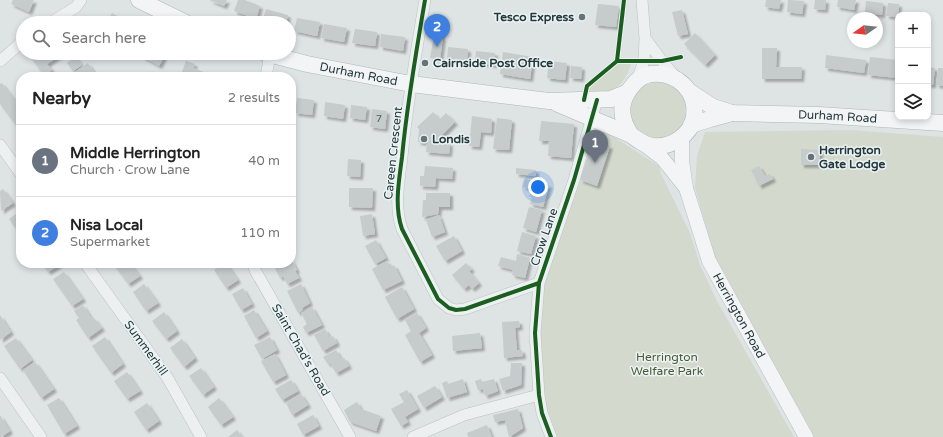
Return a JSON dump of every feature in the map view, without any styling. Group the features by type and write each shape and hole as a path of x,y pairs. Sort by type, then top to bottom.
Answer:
{"highway":[{"path":"139,0 172,16"},
{"name":"Durham Road","path":"292,60 411,84 549,101 611,99 626,93"},
{"path":"636,138 626,127 623,120 622,105 626,93 637,80 650,74 666,74 677,79"},
{"name":"Durham Road","path":"677,79 684,84 690,92 713,107 732,113 819,115 943,123"},
{"path":"687,131 694,116 693,102 690,92"},
{"name":"Durham Road","path":"549,101 593,118 652,146 662,146 673,143 687,131 710,119 732,113"}],"main road":[{"name":"Herrington Road","path":"687,131 682,161 686,188 709,261 806,437"},
{"name":"Herrington Road","path":"636,138 662,158 686,188"}],"street":[{"path":"61,16 76,7 80,0"},
{"name":"Careen Crescent","path":"425,0 406,118 397,206 398,219 402,229 438,299 449,308 456,310 465,309 539,283"},
{"path":"637,80 644,61 646,38 642,0"},
{"path":"646,38 677,79"},
{"path":"0,60 16,46"},
{"path":"266,72 267,60"},
{"name":"Crow Lane","path":"551,437 542,413 539,395 535,333 539,283 574,180 597,100"},
{"path":"0,145 16,167"},
{"name":"Summerhill","path":"89,268 167,377 201,437"},
{"name":"Saint Chad's Road","path":"254,268 350,437"},
{"path":"0,378 41,437"},
{"path":"413,437 464,415 539,395"}],"green space":[{"path":"614,64 631,64 628,73 620,84 611,90 588,95 588,86"},
{"path":"658,82 674,87 682,95 687,111 682,127 674,135 658,140 642,135 634,127 629,111 634,95 642,87"},
{"path":"850,130 943,137 943,437 814,437 715,258 695,188 697,156 705,132"},
{"name":"Herrington Welfare Park","path":"604,132 659,166 661,174 690,233 700,265 717,301 794,437 556,437 547,412 544,394 540,333 542,289 580,180 597,185 610,147 593,141 596,134"}],"building":[{"path":"13,0 34,0 29,12 11,4"},
{"path":"209,0 227,0 224,6"},
{"path":"238,0 245,0 260,6 257,16 248,16 234,11"},
{"path":"766,0 781,0 779,9 765,7"},
{"path":"788,0 804,1 802,14 787,12"},
{"path":"815,0 826,0 825,10 814,9"},
{"path":"838,0 856,0 854,10 837,7"},
{"path":"866,1 883,3 882,12 865,12"},
{"path":"888,3 899,4 898,12 895,12 895,17 886,16"},
{"path":"598,4 619,6 616,27 595,25"},
{"path":"266,9 288,15 288,16 264,16"},
{"path":"682,10 688,34 678,36 672,12"},
{"path":"112,13 117,16 110,16"},
{"path":"434,14 444,16 440,59 430,58 434,36 431,36"},
{"path":"297,18 320,22 317,36 296,31"},
{"path":"324,24 347,28 344,42 321,38"},
{"path":"355,29 377,32 375,46 352,43"},
{"path":"695,33 715,55 705,65 684,44"},
{"path":"381,34 405,37 403,51 380,47"},
{"path":"448,47 468,49 467,61 447,59"},
{"path":"762,48 777,48 776,67 802,67 801,79 762,79"},
{"path":"476,51 495,53 494,65 475,63"},
{"path":"503,52 533,57 530,79 500,74"},
{"path":"826,55 866,60 864,73 825,68"},
{"path":"870,57 895,60 895,78 868,75"},
{"path":"33,60 53,60 47,64 52,70 49,72 41,72"},
{"path":"70,60 78,60 82,65 73,71 67,63"},
{"path":"148,60 162,60 159,66"},
{"path":"186,61 195,64 193,68 204,72 182,72"},
{"path":"549,61 567,63 565,80 547,78"},
{"path":"88,63 94,72 75,72"},
{"path":"571,66 582,67 581,79 570,78"},
{"path":"931,67 935,68 933,85 931,85"},
{"path":"938,68 943,68 943,86 936,85"},
{"path":"2,83 16,102 15,124 0,104 0,84"},
{"path":"297,98 314,100 312,115 296,113"},
{"path":"325,102 345,105 343,119 324,116"},
{"path":"351,105 367,107 365,120 350,118"},
{"path":"372,109 387,111 385,129 370,127"},
{"path":"433,112 440,119 446,113 455,122 439,138 438,142 450,143 449,154 426,152 427,143 418,142 419,129 417,127"},
{"path":"472,116 492,119 491,133 481,132 479,147 469,146"},
{"path":"497,118 512,120 509,150 493,149"},
{"path":"541,121 574,124 571,158 548,156 549,141 539,141"},
{"path":"593,141 610,146 597,186 580,180"},
{"name":"Herrington Gate Lodge","path":"801,149 820,150 820,165 801,165"},
{"path":"348,159 361,160 360,177 347,176"},
{"path":"425,166 453,168 452,179 436,178 435,187 420,186 420,176 424,176"},
{"path":"759,166 765,176 770,174 773,179 759,186 751,170"},
{"path":"516,168 536,170 536,176 516,174"},
{"path":"525,179 549,185 543,207 530,204 532,197 529,197 531,189 523,187"},
{"path":"349,188 373,188 372,208 349,207"},
{"path":"3,189 13,203 1,211 0,191"},
{"path":"426,193 450,193 450,207 439,207 438,214 422,217 423,200 426,200"},
{"path":"529,207 542,210 536,232 523,228"},
{"path":"16,214 16,229 9,219"},
{"path":"372,214 375,234 363,236 360,216"},
{"path":"439,215 445,232 432,237 426,220"},
{"path":"522,232 536,236 531,254 517,251"},
{"path":"454,236 462,251 445,261 436,246"},
{"path":"376,240 386,258 375,264 365,246"},
{"path":"517,254 530,258 525,278 512,275 513,270 498,266 501,257 516,261"},
{"path":"387,261 390,267 394,265 402,281 383,290 372,269"},
{"path":"466,263 472,269 469,271 479,283 472,289 469,285 464,289 452,275"},
{"path":"45,268 54,268 48,272"},
{"path":"116,268 134,268 140,276 128,284"},
{"path":"217,268 230,268 238,280 226,288 214,270"},
{"path":"275,268 296,268 297,270 295,271 299,278 287,284 283,276 280,278"},
{"path":"64,272 83,299 72,306 53,279"},
{"path":"144,284 158,303 146,311 133,292"},
{"path":"301,284 310,303 302,308 303,310 298,313 287,291"},
{"path":"402,287 414,309 397,319 385,297"},
{"path":"243,288 252,304 241,310 232,294"},
{"path":"83,305 92,319 94,318 102,328 88,338 76,320 79,318 74,311"},
{"path":"312,307 322,325 306,333 303,327 307,324 301,313"},
{"path":"254,310 267,331 256,338 244,316"},
{"path":"164,312 177,331 166,339 152,321"},
{"path":"417,313 426,328 419,333 432,355 420,362 405,335 411,331 405,320"},
{"path":"0,315 11,332 0,340"},
{"path":"519,321 520,327 515,328 517,350 522,350 523,356 504,358 502,322"},
{"path":"325,329 330,338 333,336 337,343 323,351 314,335"},
{"path":"480,333 482,348 453,351 452,336"},
{"path":"105,337 123,364 111,373 92,346"},
{"path":"270,337 277,350 262,359 254,345"},
{"path":"16,338 32,360 20,369 4,346"},
{"path":"182,339 195,358 184,367 170,348"},
{"path":"336,350 341,359 344,358 349,366 336,373 330,363 328,364 323,357"},
{"path":"275,354 286,375 273,382 261,361"},
{"path":"35,362 54,389 41,398 23,370"},
{"path":"511,363 522,363 521,385 503,391 499,379 510,376"},
{"path":"201,368 214,387 203,395 189,376"},
{"path":"127,372 140,391 127,399 114,381"},
{"path":"463,379 467,392 447,398 442,383 447,381 448,384"},
{"path":"481,379 482,382 494,379 498,391 485,396 483,389 478,390 475,381"},
{"path":"291,380 298,391 282,400 275,389"},
{"path":"435,386 442,397 424,408 417,396"},
{"path":"407,390 418,409 405,417 408,422 401,426 391,409 404,402 399,394"},
{"path":"301,394 308,405 292,415 286,403"},
{"path":"59,398 77,426 64,434 47,405"},
{"path":"219,398 233,417 221,425 208,407"},
{"path":"357,402 361,409 381,416 376,431 350,422 344,410"},
{"path":"147,403 159,421 146,430 134,412"},
{"path":"518,409 523,428 509,437 505,420 495,422 493,415"},
{"path":"0,415 10,431 1,437 0,437"},
{"path":"313,415 319,426 303,435 297,424"},
{"path":"487,425 492,437 468,437 467,433"},
{"path":"237,430 242,437 228,437"}],"cycle path":[{"path":"425,0 409,98 399,184 398,211 402,229 438,299 449,308 456,310 465,309 539,283"},
{"path":"617,61 624,0"},
{"path":"584,100 587,86 617,61 662,61 681,57"},
{"path":"551,437 542,413 539,395 535,333 539,283 574,180 597,100"}],"place":[{"name":"Tesco Express","path":"582,17"},
{"name":"Nisa Local","path":"437,47"},
{"name":"Cairnside Post Office","path":"425,63"},
{"name":"Londis","path":"424,139"},
{"name":"Herrington Gate Lodge","path":"811,157"},
{"name":"Middle Herrington","path":"595,163"}]}
